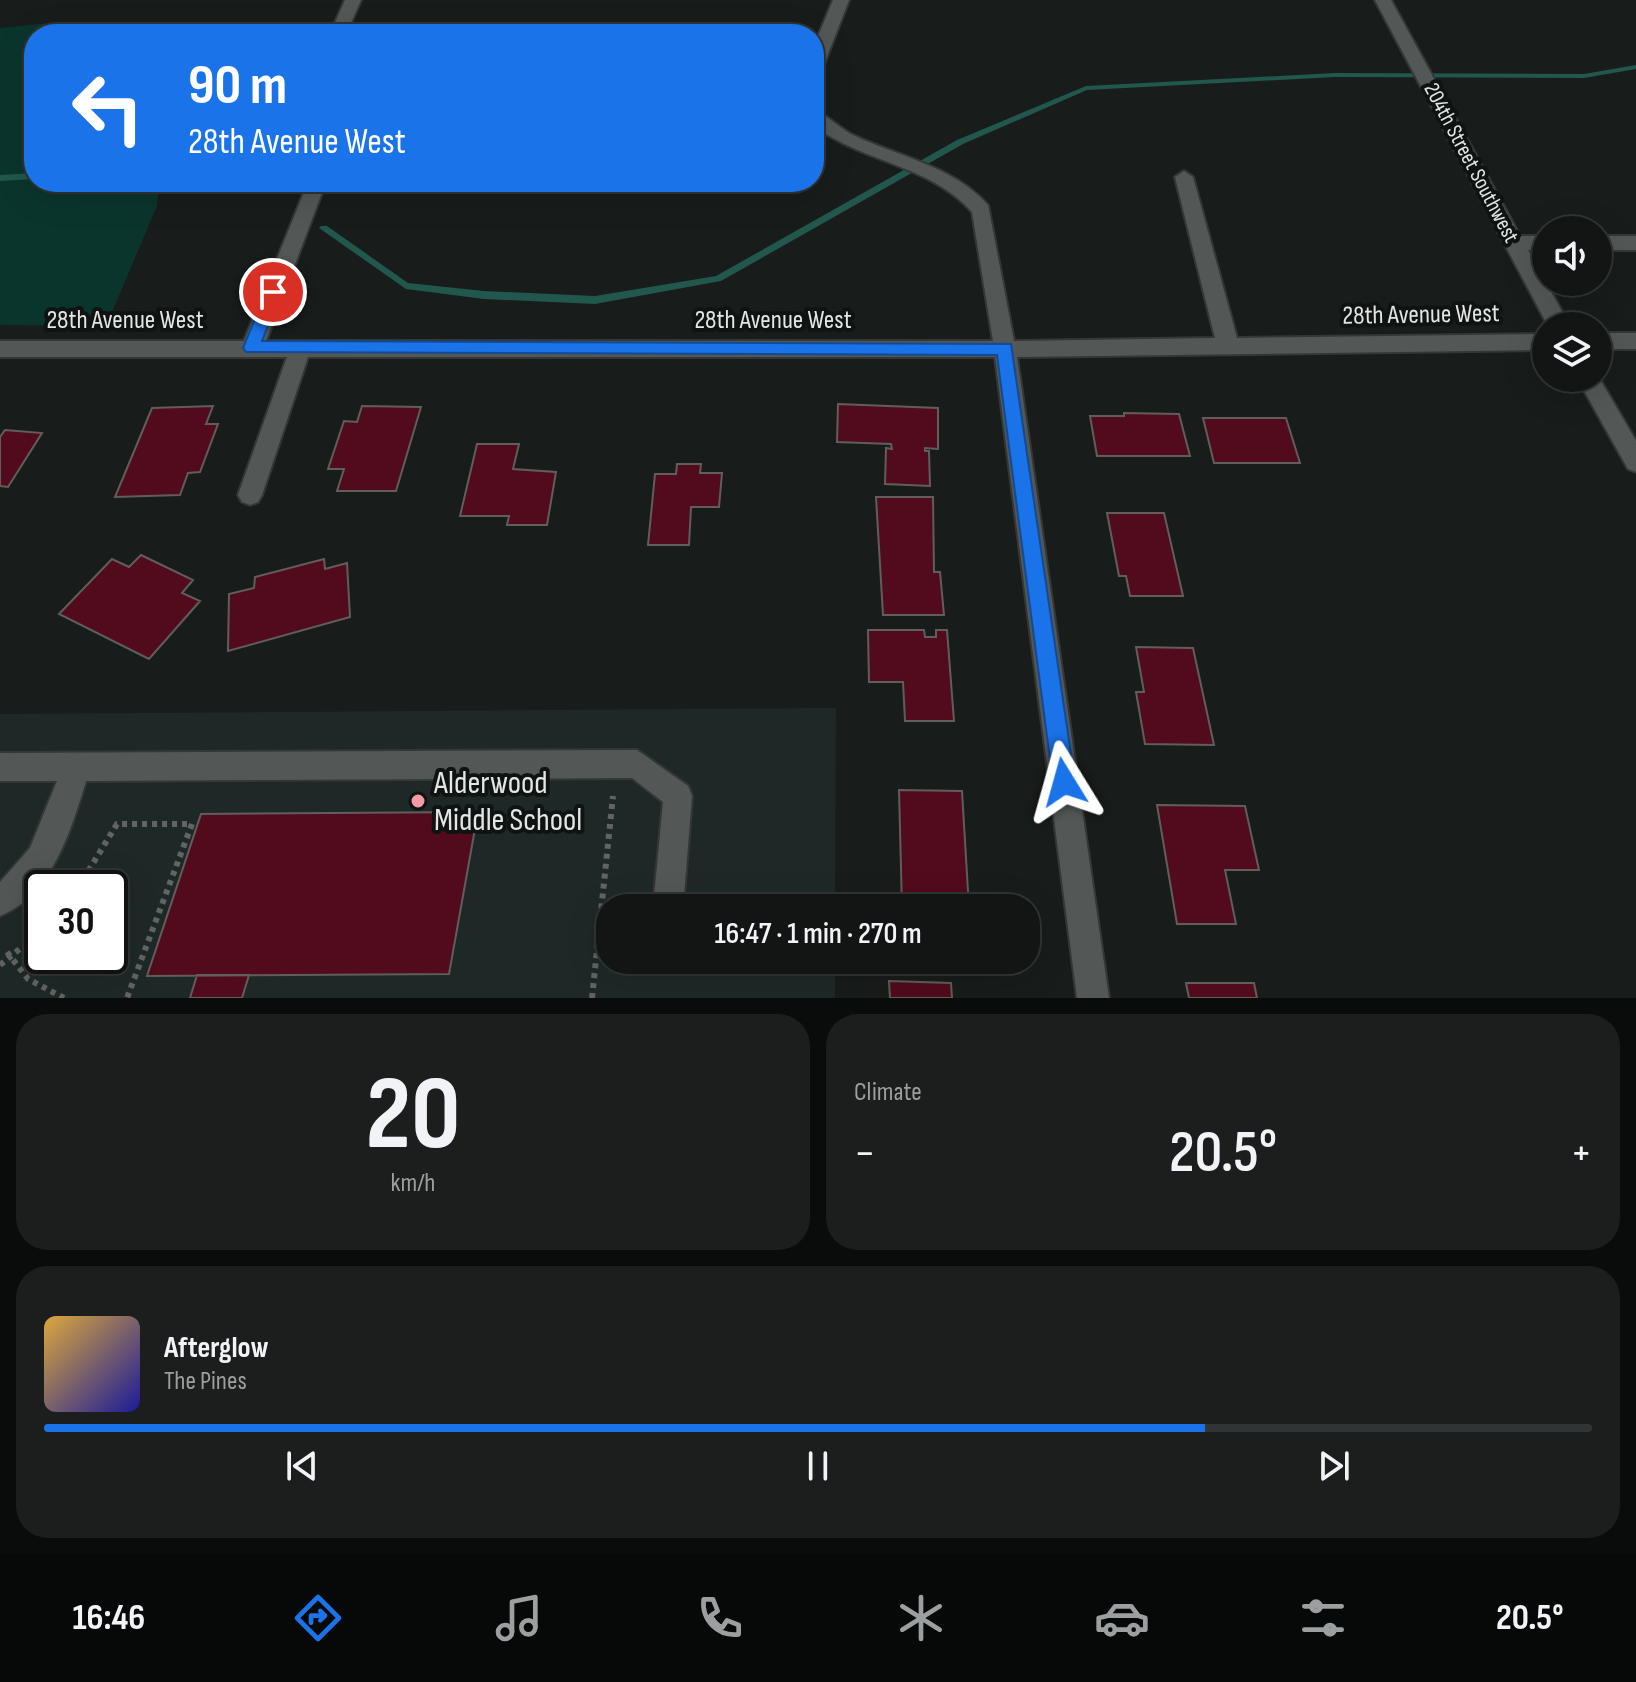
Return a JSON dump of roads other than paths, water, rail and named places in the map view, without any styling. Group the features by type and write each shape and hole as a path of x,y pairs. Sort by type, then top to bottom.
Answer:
{"street":[{"path":"342,24 353,0"},
{"path":"824,42 841,0"},
{"name":"204th Street Southwest","path":"1383,0 1551,312"},
{"path":"824,124 843,137 956,186 981,210 1005,349 1093,998"},
{"path":"1184,177 1228,346"},
{"path":"252,348 313,192"},
{"path":"1514,243 1532,243"},
{"path":"1612,243 1636,243"},
{"path":"1612,341 1636,341"},
{"name":"28th Avenue West","path":"0,349 1005,349 1532,342"},
{"path":"250,495 301,347"},
{"path":"1596,392 1636,462"},
{"path":"0,767 637,764 678,796 669,894"},
{"path":"0,901 38,864 57,826 76,767"}],"waterway":[{"path":"324,228 406,286 484,295 595,300 718,279 960,142 1086,88 1335,75 1584,76 1636,67"},
{"path":"0,178 24,177"}],"place":[{"name":"Alderwood Middle School","path":"418,801"}]}
